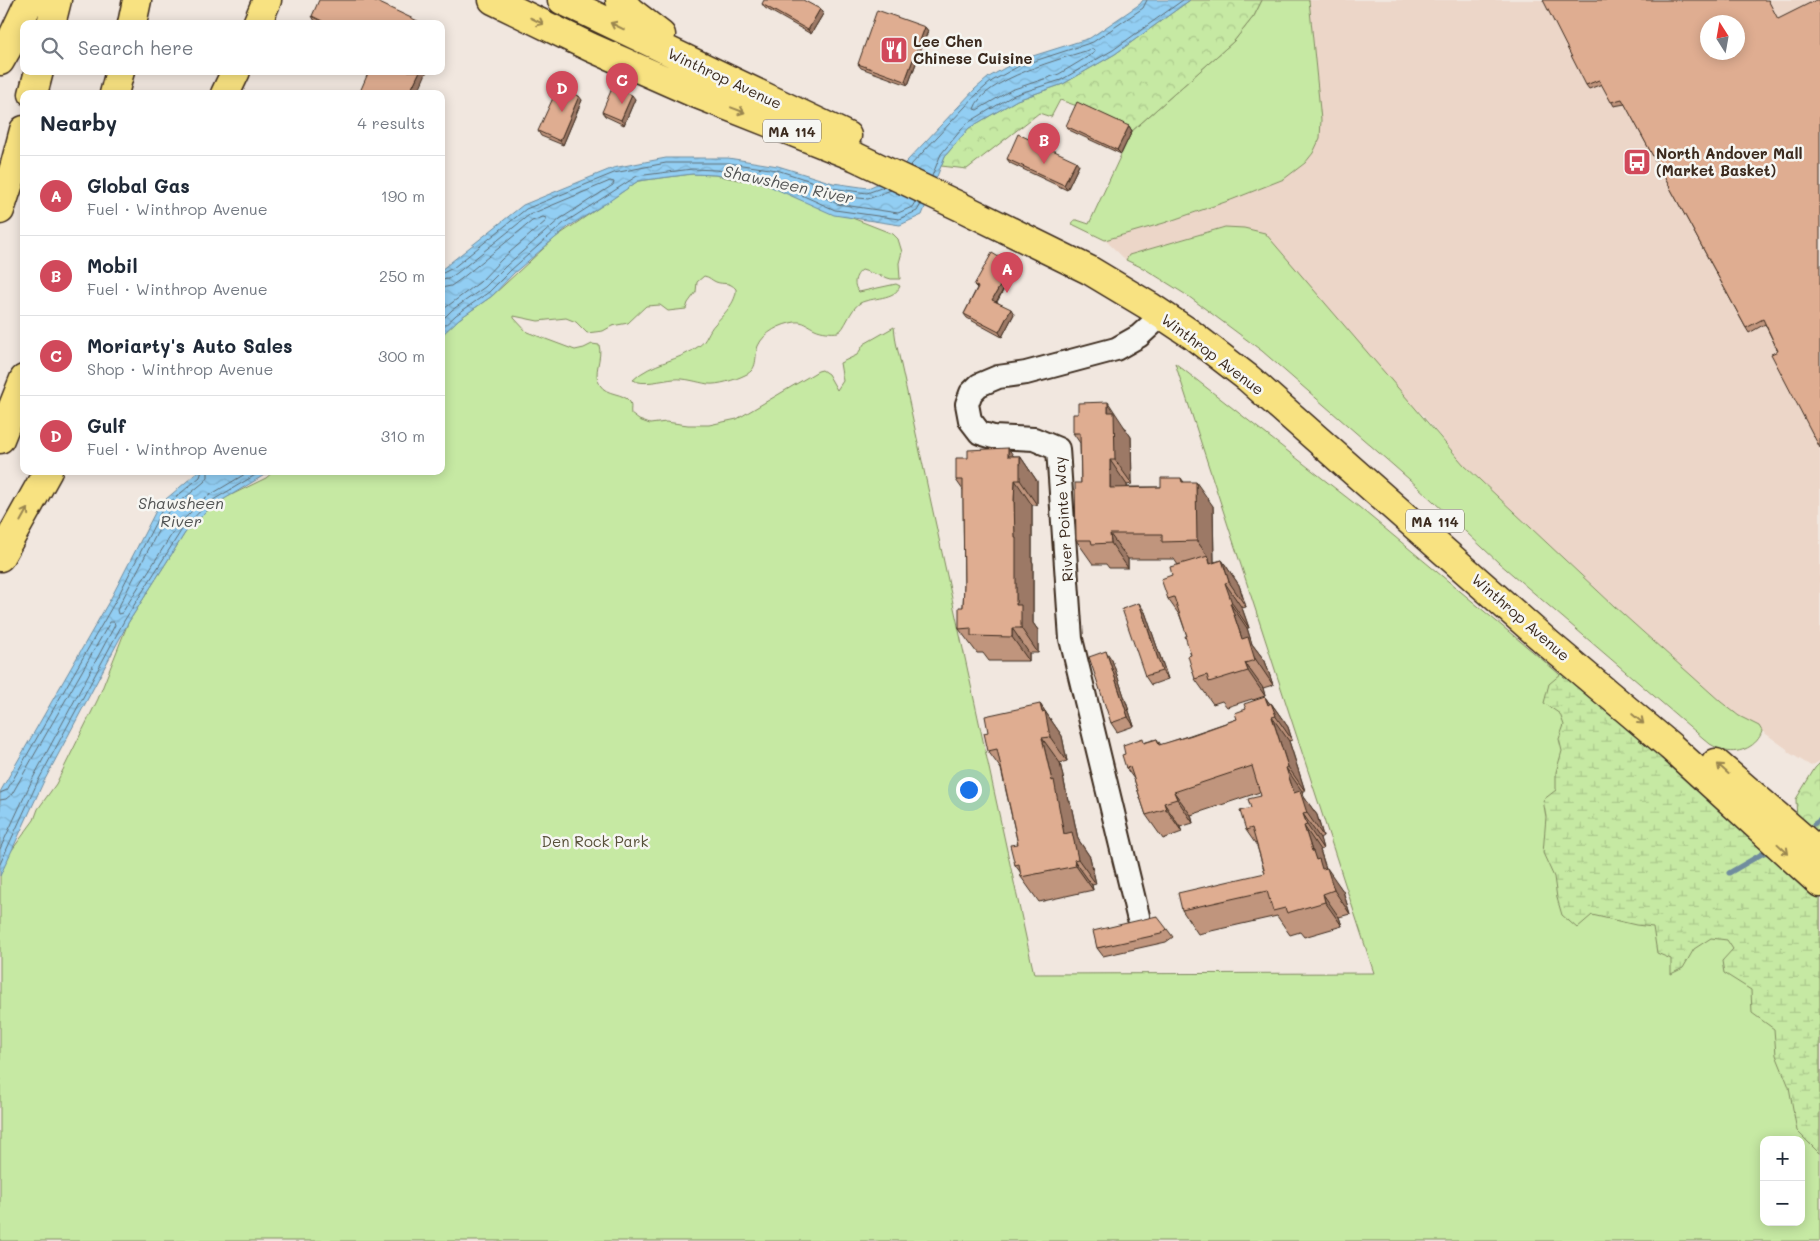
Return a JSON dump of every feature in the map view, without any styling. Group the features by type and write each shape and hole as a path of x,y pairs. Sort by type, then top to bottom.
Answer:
{"highway":[{"path":"21,20 30,0"},
{"path":"51,20 56,0"},
{"path":"133,20 137,0"},
{"path":"259,20 267,0"},
{"name":"Winthrop Avenue","path":"493,0 590,47 692,92 856,157 893,166"},
{"name":"Winthrop Avenue","path":"562,0 693,62 893,166 1045,240 1089,270 1226,341 1281,386 1539,613 1761,800 1820,853"},
{"path":"620,0 630,11 693,62"},
{"path":"0,61 20,21"},
{"path":"34,90 37,75"},
{"path":"115,90 119,75"},
{"path":"227,90 234,75"},
{"path":"0,210 20,145"},
{"name":"Winthrop Avenue","path":"1167,309 1248,378 1550,645 1671,747 1820,883"},
{"path":"0,439 20,389"},
{"path":"0,558 46,475"}],"street":[{"name":"River Pointe Way","path":"1138,916 1071,639 1058,449 1034,439 993,437 980,432 970,420 967,404 971,394 980,385 998,377 1036,371 1116,349 1139,336 1167,309"}],"shaded area":[{"path":"1309,0 1820,0 1820,761 1811,766 1788,752 1787,749 1762,731 1759,726 1739,716 1721,702 1614,606 1464,465 1422,414 1224,227 1129,255 1126,260 1105,240 1164,223 1284,179 1305,163 1313,153 1320,138 1321,120"}],"green space":[{"path":"1190,0 1262,0 1254,16 1234,41 1132,131 1060,100 1051,117 1039,113 967,169 941,166 945,156 969,128 1017,100 1063,84 1115,54"},
{"path":"1262,0 1309,0 1321,120 1320,138 1313,153 1305,163 1284,179 1231,200 1164,223 1105,240 1072,224 1074,220 1077,220 1089,224 1132,131 1234,41 1254,16"},
{"name":"Den Rock Park","path":"692,174 758,181 893,234 898,239 902,252 899,263 900,279 891,279 862,270 856,277 855,283 859,292 896,284 900,286 897,291 888,296 860,303 838,332 820,331 798,322 784,325 774,330 764,337 758,346 754,366 749,372 741,377 721,383 708,384 678,379 642,383 633,380 648,369 683,355 699,346 729,308 736,294 736,289 729,284 716,282 706,276 697,282 696,292 686,309 668,311 660,305 646,306 628,323 612,326 603,331 587,333 576,322 566,318 538,321 514,316 514,318 527,332 575,350 592,344 599,345 600,355 597,376 600,385 607,391 627,399 631,403 631,414 639,420 650,424 666,422 688,425 709,425 737,419 822,370 828,374 837,390 843,381 840,363 857,355 864,344 894,327 1034,974 1374,973 1175,363 1359,507 1544,661 1820,899 1820,1241 0,1241 0,871 9,854 34,820 38,809 56,784 98,699 128,623 185,533 207,511 227,497 269,475 445,475 445,331 459,319 492,296 556,237 638,181"},
{"path":"1225,227 1244,228 1265,233 1464,465 1614,606 1721,702 1739,716 1759,726 1762,731 1757,741 1748,748 1731,752 1710,744 1499,563 1417,486 1262,351 1188,296 1145,269 1126,260 1129,255"},
{"path":"1562,673 1820,896 1820,1154 1805,1139 1805,1136 1802,1136 1797,1131 1789,1087 1776,1055 1774,1029 1752,1013 1751,990 1724,973 1722,961 1733,949 1727,940 1711,938 1694,949 1683,968 1671,974 1671,959 1657,953 1653,927 1592,915 1577,928 1562,915 1554,877 1543,853 1546,817 1543,800 1556,790 1556,772 1562,751 1559,739 1564,725 1560,714 1544,703 1549,684"},
{"path":"1820,763 1820,842 1797,822 1796,799"}],"water":[{"name":"Shawsheen River","path":"1143,0 1190,0 1115,54 1063,84 1017,100 969,128 945,156 922,215 900,225 834,215 758,181 715,175 692,174 638,181 568,227 514,273 492,296 459,319 445,332 445,267 523,205 613,168 666,158 728,158 778,166 833,183 868,188 891,178 975,89 989,77 1017,61 1090,38 1140,4"},
{"name":"Shawsheen River","path":"194,475 264,475 211,507 185,533 128,623 43,783 0,876 0,792 111,598 159,505"}],"building":[{"path":"319,0 373,0 416,20 320,20 312,16"},
{"path":"764,0 803,0 820,9 808,30 762,4"},
{"path":"1543,0 1768,0 1778,19 1816,0 1820,0 1820,448 1771,354 1778,351 1763,319 1746,328 1622,99 1611,102 1599,80 1586,85"},
{"name":"Lee Chen Chinese Cuisine","path":"877,10 925,27 905,81 858,64"},
{"path":"367,75 418,75 411,90 361,90"},
{"path":"613,86 632,95 621,120 602,112"},
{"path":"558,87 579,96 560,141 538,131"},
{"path":"1077,102 1129,126 1117,150 1066,126"},
{"path":"1018,134 1076,161 1064,185 1007,159"},
{"path":"992,253 1012,265 992,300 1011,309 999,332 964,314 978,287 974,285"},
{"path":"1108,402 1108,412 1114,412 1115,460 1110,460 1110,488 1161,487 1161,478 1181,478 1182,482 1196,482 1197,541 1162,542 1162,534 1110,534 1111,543 1092,544 1091,540 1076,540 1075,483 1081,483 1080,433 1073,433 1073,414 1078,414 1078,403"},
{"path":"1008,448 1008,456 1020,456 1020,480 1015,480 1014,500 1016,605 1021,605 1021,628 1012,628 1012,637 971,636 971,628 959,629 959,607 963,607 964,585 963,480 956,480 956,458 968,458 968,450"},
{"path":"1208,556 1210,564 1222,560 1229,582 1225,583 1232,603 1230,603 1242,639 1248,637 1255,660 1245,663 1248,671 1209,682 1207,675 1195,679 1188,656 1191,655 1185,636 1187,636 1174,597 1168,599 1161,579 1172,575 1170,567"},
{"path":"1139,603 1162,671 1145,676 1122,609"},
{"path":"1106,651 1128,717 1111,723 1089,657"},
{"path":"1265,697 1268,705 1271,703 1276,716 1272,717 1294,793 1300,791 1307,813 1303,814 1307,825 1304,826 1312,851 1316,860 1319,859 1322,869 1327,868 1334,890 1323,894 1325,902 1287,913 1285,908 1273,911 1267,891 1182,910 1178,893 1265,873 1252,828 1246,830 1240,811 1251,808 1248,799 1261,796 1252,766 1174,792 1177,799 1164,803 1166,809 1146,815 1130,767 1126,768 1122,755 1125,754 1123,745 1143,738 1144,743 1157,739 1159,745 1192,735 1237,719 1235,713 1246,709 1244,704"},
{"path":"1040,704 1042,712 1045,711 1050,737 1042,738 1052,781 1054,780 1064,834 1072,832 1078,859 1074,860 1076,866 1021,877 1019,864 1015,865 1010,845 1018,844 997,749 988,751 984,733 988,732 985,716"},
{"path":"1157,916 1167,929 1161,934 1097,948 1093,931"}],"waterway":[{"path":"1814,824 1820,820"},
{"path":"1729,873 1767,851"}],"place":[{"name":"Lee Chen Chinese Cuisine","path":"894,50"},
{"name":"Moriarty's Auto Sales","path":"622,104"},
{"name":"Gulf","path":"562,112"},
{"name":"North Andover Mall (Market Basket)","path":"1637,162"},
{"name":"Mobil","path":"1044,164"},
{"name":"Global Gas","path":"1007,293"}]}
